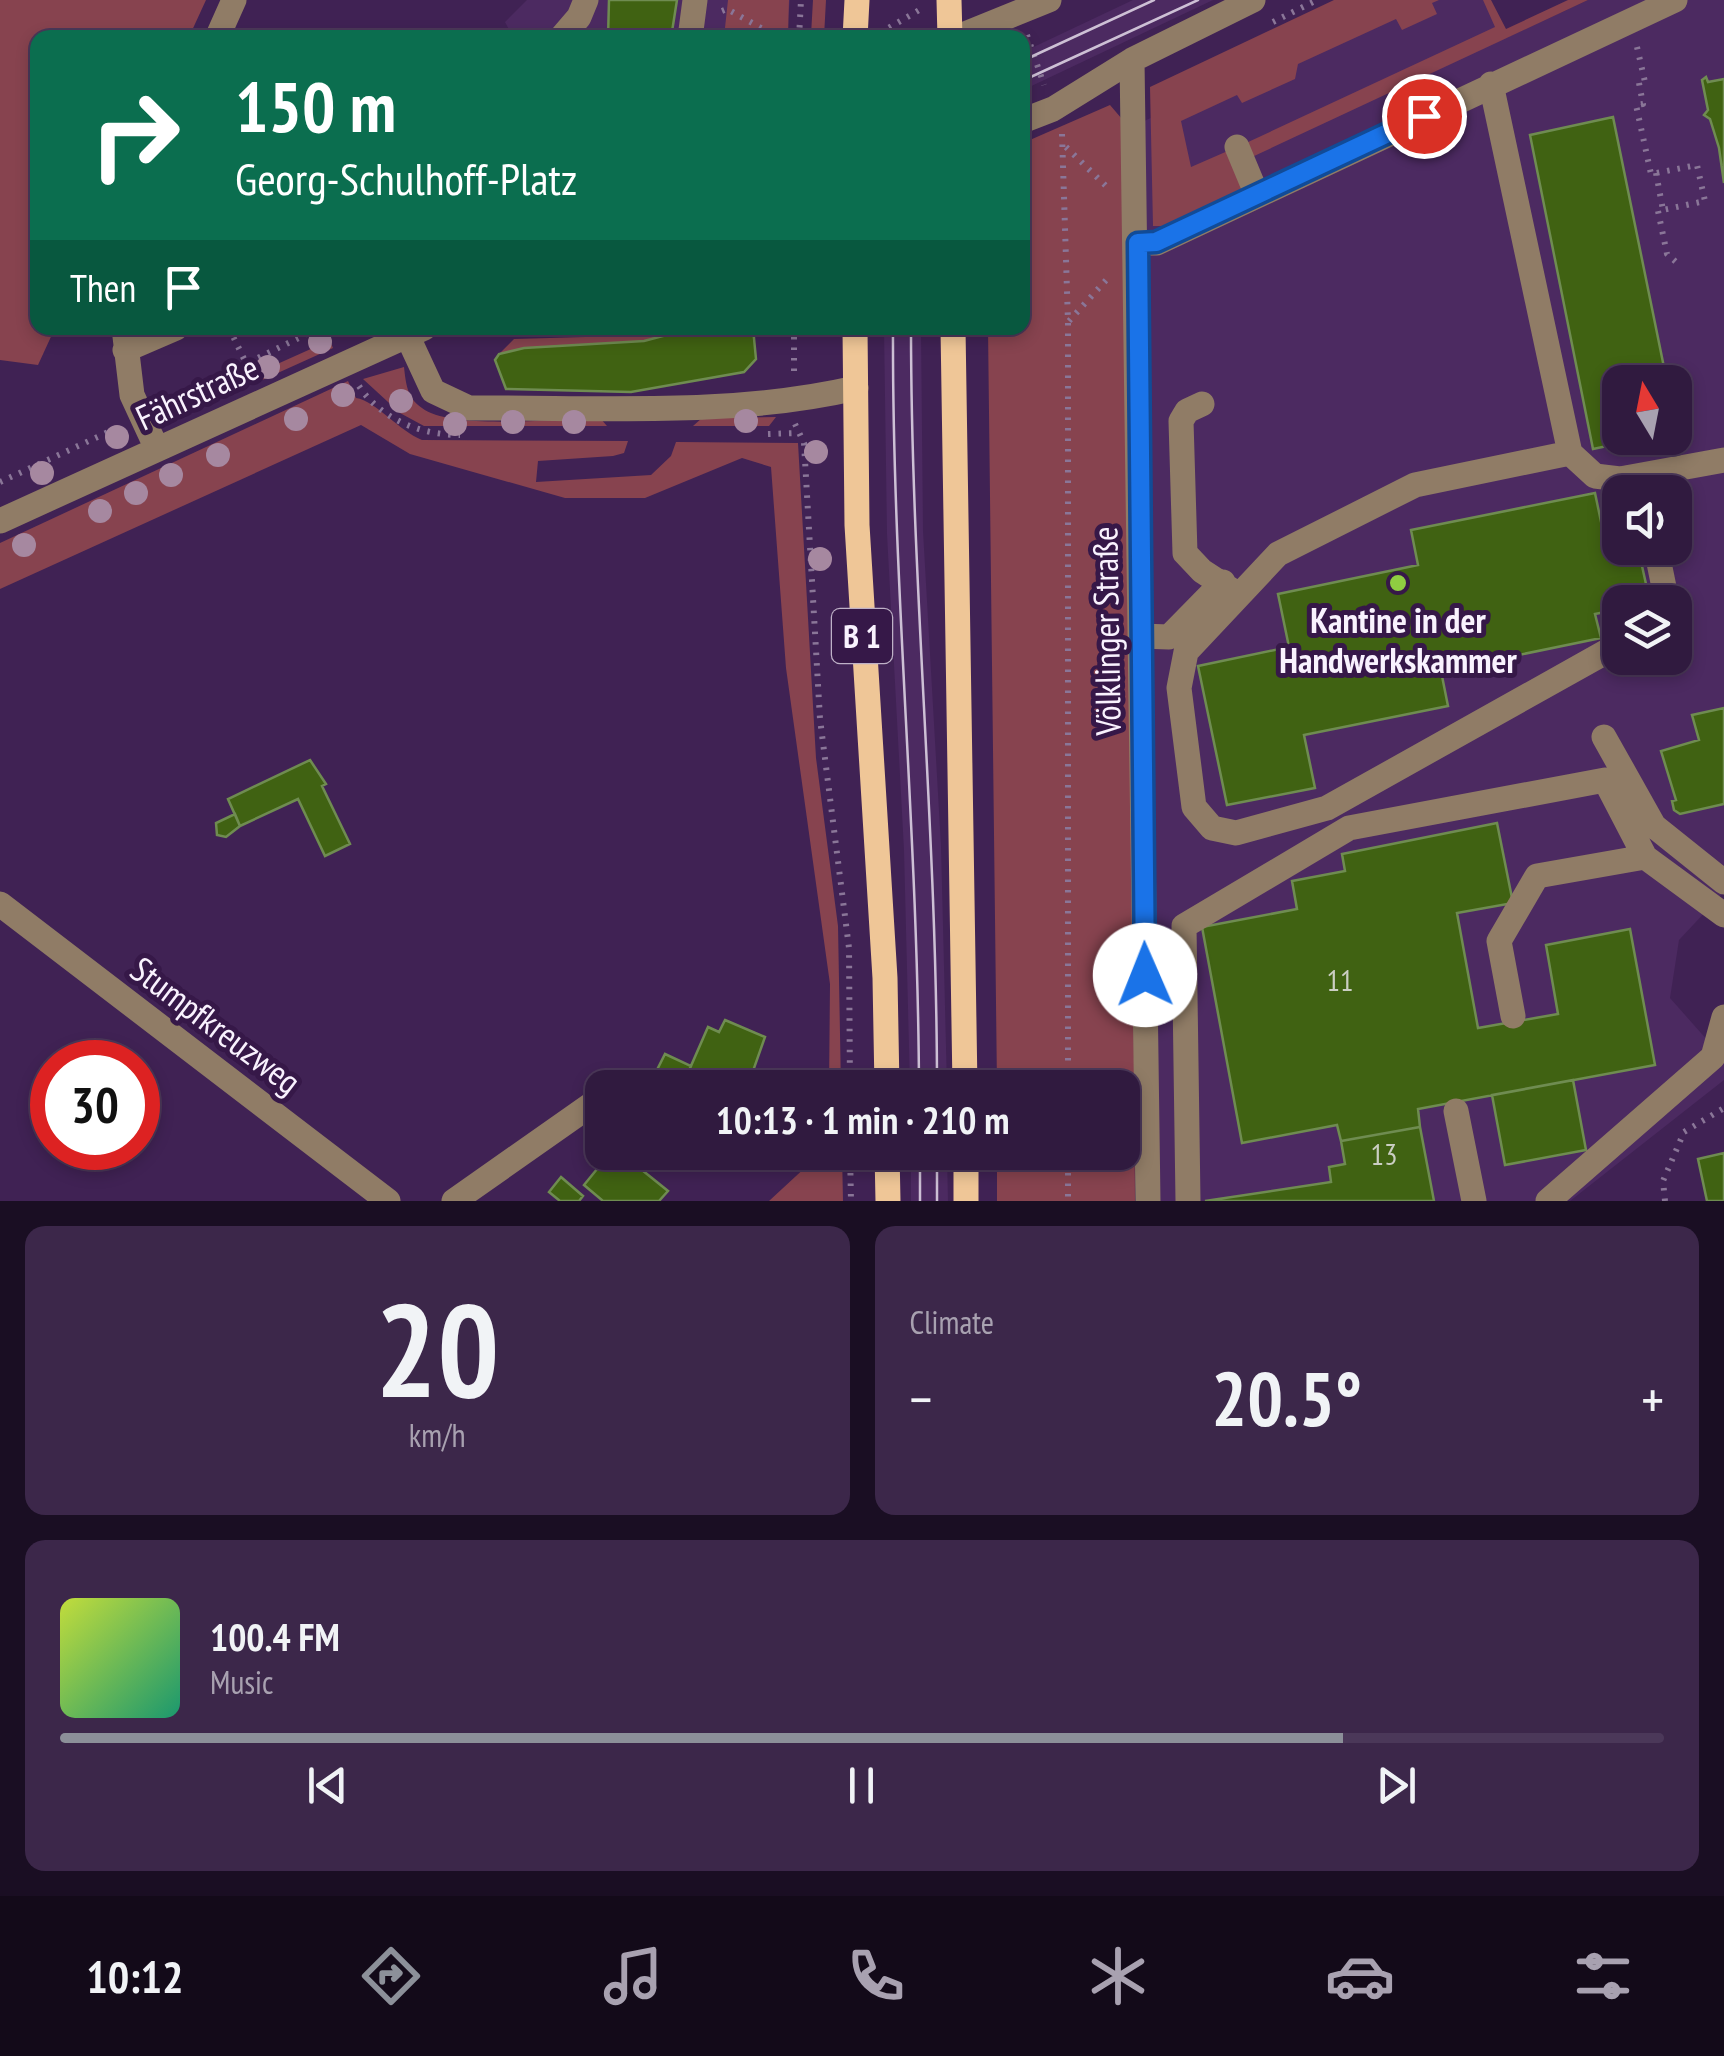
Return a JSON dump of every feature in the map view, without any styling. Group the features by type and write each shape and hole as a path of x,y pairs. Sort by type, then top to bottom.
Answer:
{"main road":[{"path":"855,30 857,0"},
{"path":"949,0 951,30"},
{"name":"B 1","path":"855,335 857,525 885,978 886,1070"},
{"path":"952,335 965,1070"},
{"path":"888,1170 888,1201"},
{"path":"966,1170 966,1201"}],"street":[{"path":"221,30 234,0"},
{"path":"568,30 580,17 586,0"},
{"path":"973,30 1050,0"},
{"path":"1030,117 1053,109 1132,60 1254,0"},
{"path":"1138,249 1676,0"},
{"name":"Völklinger Straße","path":"1132,60 1138,249 1148,1201"},
{"path":"1491,84 1570,454 1595,476 1602,477"},
{"path":"1237,147 1257,195"},
{"name":"Fährstraße","path":"0,521 407,335"},
{"path":"417,335 433,390 469,408 740,406 794,402 856,388"},
{"path":"125,339 132,395 156,449"},
{"path":"1202,404 1187,411 1181,421 1182,538 1192,563 1231,588"},
{"path":"1141,636 1169,637 1278,554 1415,484 1570,454"},
{"path":"1675,475 1724,460"},
{"path":"1231,588 1186,652 1179,688 1194,808 1201,819 1224,832 1265,827 1327,808 1602,654"},
{"path":"1604,737 1654,826 1724,882"},
{"path":"1188,1201 1184,926 1349,828 1605,780 1646,857 1724,915"},
{"path":"1513,1016 1499,941 1536,876 1646,857"},
{"name":"Stumpfkreuzweg","path":"0,904 388,1201"},
{"path":"1548,1201 1713,1057 1724,1018"},
{"path":"454,1201 585,1109"},
{"path":"1456,1111 1474,1201"}],"path":[{"path":"799,30 801,0"},
{"path":"693,20 727,9 765,30"},
{"path":"888,29 918,11"},
{"path":"1031,48 1042,80"},
{"path":"1642,66 1642,104 1636,105 1651,174 1697,165 1705,201 1658,211 1667,254 1676,262"},
{"name":"Völklinger Straße","path":"1059,126 1065,146 1068,322 1068,1070"},
{"path":"1065,146 1125,204 1136,204"},
{"path":"1656,173 1664,210"},
{"path":"1068,322 1138,249"},
{"path":"232,335 246,362"},
{"name":"Fährstraße","path":"169,402 305,335"},
{"path":"794,335 794,380"},
{"name":"Fährstraße","path":"0,482 110,432"},
{"path":"796,434 804,443 820,719 849,948 850,1070"},
{"path":"1665,1201 1663,1181 1684,1132 1724,1108"},
{"path":"850,1170 851,1201"},
{"path":"1068,1170 1068,1201"}],"shaded area":[{"path":"0,0 206,0 192,30 30,30 30,335 52,335 38,365 0,360"},
{"path":"527,0 790,0 787,30 509,30 505,22"},
{"path":"728,0 789,0 788,30 725,30"},
{"path":"813,0 826,0 824,30 811,30"},
{"path":"1133,0 1213,0 1030,87 1030,49"},
{"path":"1334,0 1439,0 1432,3 1437,14 1402,30 1396,19 1298,64 1295,79 1242,103 1237,95 1181,121 1191,167 1230,150 1246,188 1167,226 1153,226 1150,87"},
{"path":"1411,0 1488,0 1506,38 1588,0 1724,0 1724,892 1679,940 1670,998 1724,1059 1724,1080 1570,1201 1160,1201 1144,121"},
{"path":"1483,0 1491,0 1506,29 1568,0 1588,0 1252,157 1246,143 1495,27"},
{"path":"1110,105 1122,119 1128,203 1134,1070 997,1070 988,335 1030,335 1030,140"},
{"path":"327,335 333,348 260,381 254,367 271,359 275,365 313,348 310,340"},
{"path":"667,335 644,341 499,354 514,339"},
{"path":"884,335 921,335 923,531 941,846 947,1070 910,1070 904,850 887,534"},
{"path":"404,367 413,400 437,415 481,421 600,418 607,426 424,426 400,413 363,379"},
{"path":"348,381 356,398 422,440 628,441 624,453 613,456 538,461 536,482 651,475 671,456 676,442 798,443 816,758 838,926 841,1070 829,1070 830,984 786,668 771,467 742,458 645,498 565,498 410,454 361,425 0,589 0,543"},
{"path":"776,417 769,426 693,426 702,418"},
{"path":"803,1170 842,1170 843,1201 769,1201"},
{"path":"911,1170 947,1170 948,1201 911,1201"},
{"path":"997,1170 1135,1170 1135,1201 997,1201"}],"building":[{"path":"609,0 677,0 672,30 608,30"},
{"path":"1706,77 1708,82 1724,79 1724,183 1719,148 1710,119 1704,115 1708,110 1702,80"},
{"path":"1613,117 1664,365 1602,365 1602,447 1593,449 1530,135"},
{"path":"667,335 754,335 756,359 744,372 631,392 506,389 495,360 499,354 524,348 644,341"},
{"path":"1595,493 1602,526 1602,565 1642,565 1646,585 1602,585 1602,613 1595,614 1601,638 1441,671 1448,706 1304,735 1315,788 1227,805 1198,666 1289,647 1278,594 1418,565 1411,530"},
{"path":"1724,708 1724,804 1680,814 1674,810 1672,801 1676,800 1661,751 1699,740 1692,715"},
{"path":"310,760 326,784 322,786 350,844 325,856 298,799 240,826 228,799"},
{"path":"235,814 240,826 226,837 217,835 216,823"},
{"path":"1497,823 1513,903 1457,913 1478,1028 1558,1014 1546,945 1630,929 1655,1065 1418,1109 1420,1127 1341,1141 1337,1125 1242,1143 1202,927 1297,909 1292,881 1345,871 1342,854"},
{"path":"725,1020 765,1037 753,1070 689,1070 708,1027 719,1032"},
{"path":"665,1054 691,1066 689,1070 657,1070"},
{"path":"1573,1080 1586,1150 1505,1165 1492,1095"},
{"path":"1420,1127 1434,1201 1205,1201 1331,1182 1329,1167 1345,1164 1341,1141"},
{"path":"1724,1153 1724,1201 1707,1201 1698,1159"},
{"path":"596,1170 642,1170 668,1191 659,1201 603,1201 584,1185"},
{"path":"561,1177 583,1196 579,1201 560,1201 549,1192"}],"tram line":[{"path":"1030,57 1154,0"},
{"path":"1030,77 1198,0"},
{"path":"893,335 896,518 919,1070"},
{"path":"911,335 937,1070"},
{"path":"920,1170 920,1201"},
{"path":"937,1170 937,1201"}],"place":[{"name":"Kantine in der Handwerkskammer","path":"1398,583"}],"route":[{"path":"1145,975 1138,243 1156,242 1424,116"}]}
